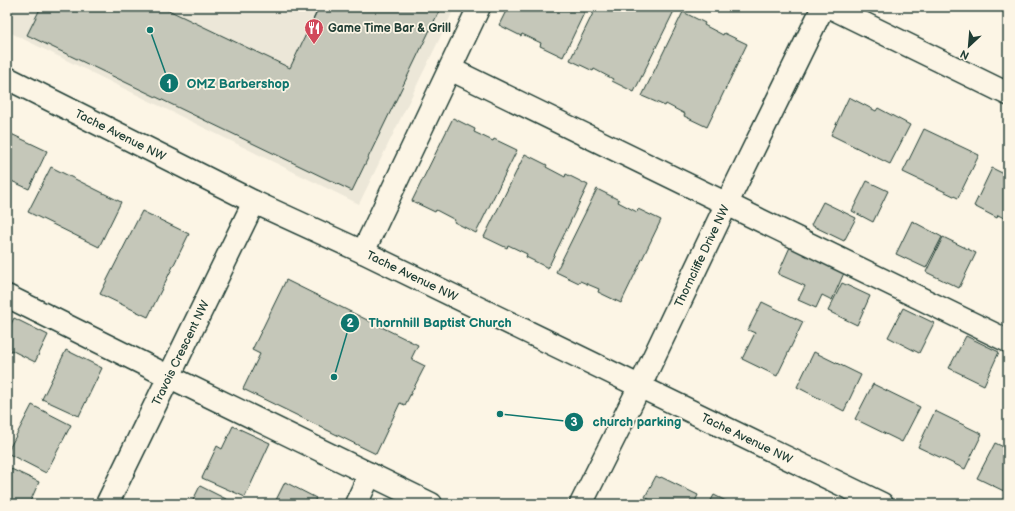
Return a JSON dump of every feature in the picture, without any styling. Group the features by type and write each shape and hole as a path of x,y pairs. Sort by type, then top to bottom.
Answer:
{"street":[{"path":"363,252 479,7"},
{"name":"Thorncliffe Drive NW","path":"581,504 640,386 727,203 823,7"},
{"path":"830,7 1008,94"},
{"path":"450,69 1008,341"},
{"name":"Tache Avenue NW","path":"7,78 254,202 363,252 882,504"},
{"name":"Travois Crescent NW","path":"107,504 254,202"},
{"path":"7,296 431,504"},
{"path":"356,504 370,474"}],"shaded area":[{"path":"7,7 455,7 359,204 7,31"}],"building":[{"path":"41,7 162,7 290,68 319,7 441,7 352,191 27,35"},
{"path":"508,7 587,7 563,57 540,46 541,43 522,34 521,36 499,25"},
{"path":"596,7 671,7 675,9 634,92 612,81 613,79 594,69 593,71 570,60"},
{"path":"683,12 705,23 704,25 723,35 724,33 747,44 707,127 684,116 685,114 666,104 665,106 642,96"},
{"path":"849,97 876,111 878,108 910,125 890,164 831,135"},
{"path":"453,118 475,129 474,132 493,141 494,139 517,150 476,233 454,222 455,220 436,210 435,212 412,201"},
{"path":"924,129 979,155 958,198 903,172"},
{"path":"7,132 47,151 29,189 7,179"},
{"path":"525,154 547,165 546,167 565,177 566,174 588,185 548,268 526,257 527,254 508,245 507,248 484,237"},
{"path":"51,167 121,202 99,247 28,212"},
{"path":"992,168 1008,176 1008,220 998,215 997,218 974,206"},
{"path":"867,181 888,191 873,222 852,211"},
{"path":"597,189 619,200 618,202 637,212 638,209 661,220 621,303 598,292 599,289 580,281 579,283 556,272"},
{"path":"823,202 856,218 844,241 811,225"},
{"path":"142,211 189,234 148,317 100,294"},
{"path":"912,221 942,237 926,268 896,254"},
{"path":"943,237 976,253 959,288 926,272"},
{"path":"790,247 844,273 832,300 822,295 816,308 798,300 805,286 778,274"},
{"path":"286,280 418,345 411,359 425,366 405,405 400,403 376,454 243,389 260,354 252,350"},
{"path":"842,283 870,296 857,325 828,311"},
{"path":"762,302 803,322 777,376 742,359 755,333 748,330"},
{"path":"903,308 934,323 919,353 888,337"},
{"path":"14,318 48,335 35,362 7,348 7,332"},
{"path":"966,336 999,352 984,385 949,368"},
{"path":"66,350 102,368 79,416 42,399"},
{"path":"814,352 861,375 844,411 797,387"},
{"path":"873,384 920,407 902,442 855,419"},
{"path":"32,405 71,425 46,473 7,453"},
{"path":"935,411 982,434 965,469 918,447"},
{"path":"233,426 270,443 245,497 202,478 217,446 222,449"},
{"path":"995,443 1008,449 1008,493 977,478"},
{"path":"7,467 39,482 29,504 7,504"},
{"path":"656,476 698,495 694,504 647,504 650,500 645,497"},
{"path":"285,482 316,498 313,504 274,504"},
{"path":"200,486 236,504 191,504"},
{"path":"714,495 732,504 709,504"}],"place":[{"name":"OMZ Barbershop","path":"150,30"},
{"name":"Game Time Bar & Grill","path":"314,45"},
{"name":"Thornhill Baptist Church","path":"334,377"},
{"name":"church parking","path":"500,414"}]}
